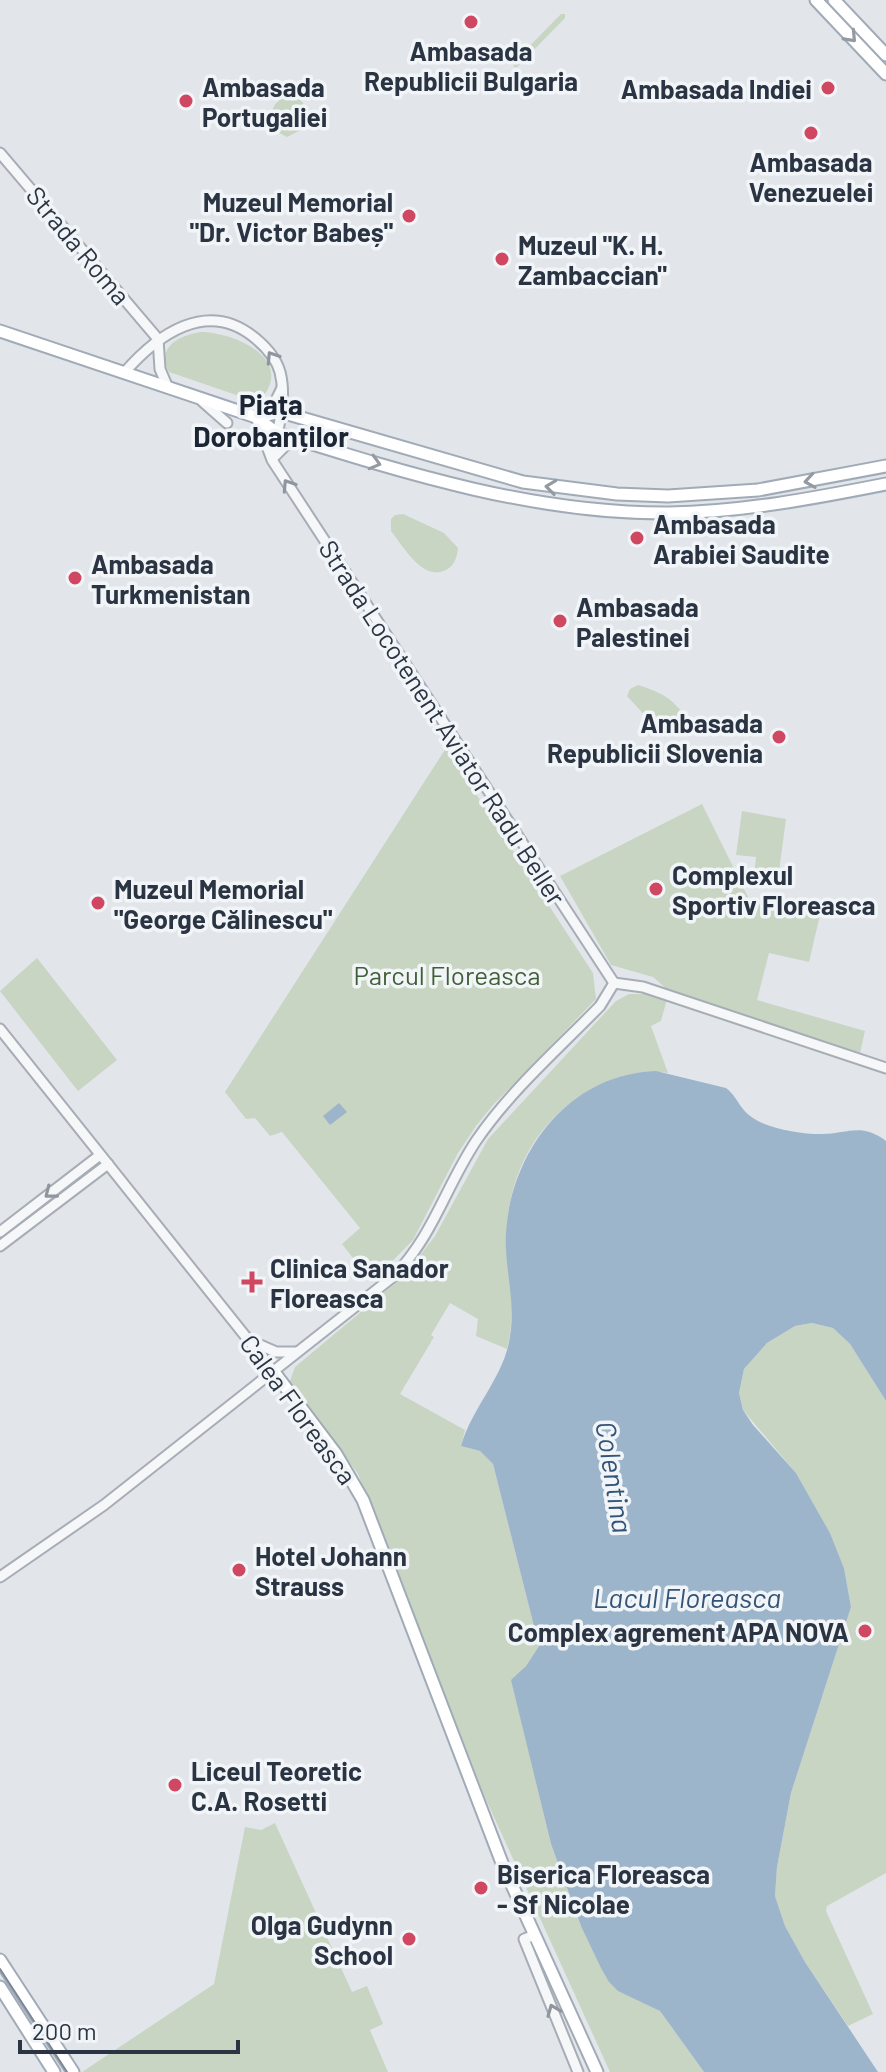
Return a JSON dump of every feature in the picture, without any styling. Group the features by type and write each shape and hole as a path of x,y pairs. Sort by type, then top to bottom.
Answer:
{"main road":[{"path":"816,0 886,74"},
{"path":"834,0 886,55"},
{"path":"0,331 256,417 277,433 525,502 669,513 723,510 886,484"},
{"path":"256,417 281,412 523,482 617,494 668,496 758,490 886,466"},
{"name":"Calea Floreasca","path":"274,1372 336,1454 363,1500 531,1940 597,2072"},
{"path":"0,1960 73,2072"},
{"path":"0,1987 54,2072"}],"street":[{"name":"Strada Roma","path":"0,153 158,339"},
{"path":"124,373 158,339 194,323 231,324 249,333 270,352 278,365 282,388 281,412 272,460"},
{"path":"158,339 160,369 168,388"},
{"path":"256,417 274,404 282,388"},
{"path":"200,399 227,423"},
{"name":"Strada Locotenent Aviator Radu Beller","path":"256,417 272,460 614,983"},
{"path":"272,460 293,438"},
{"path":"0,1577 104,1505 384,1285 427,1236 465,1159 488,1125 600,1006 614,983 643,987 886,1068"},
{"name":"Calea Floreasca","path":"0,1029 274,1372"},
{"path":"0,1232 100,1155"},
{"path":"0,1246 108,1164"},
{"path":"250,1340 276,1352 298,1352"},
{"name":"Calea Floreasca","path":"531,1940 578,2072"}],"green space":[{"path":"561,14 565,14 565,18 514,67 513,63"},
{"path":"289,95 303,103 306,113 301,130 287,137 274,130 271,114 275,104"},
{"name":"Piața Dorobanților","path":"201,332 227,336 254,349 264,358 270,368 271,380 265,394 251,400 169,372 165,363 167,349 178,339"},
{"path":"403,514 444,533 458,548 449,568 429,571 414,561 391,531 391,519"},
{"path":"638,685 671,701 686,718 684,727 670,734 651,722 627,696 630,689"},
{"name":"Parcul Floreasca","path":"446,748 593,973 596,999 476,1126 458,1153 413,1240 372,1282 342,1244 360,1228 282,1132 270,1136 255,1118 246,1119 225,1092"},
{"name":"Complexul Sportiv Floreasca","path":"702,804 751,903 820,915 809,962 769,953 757,1000 865,1031 860,1053 670,992 653,977 611,965 560,876"},
{"path":"742,811 786,819 778,879 754,876 756,857 736,855"},
{"path":"37,958 117,1060 78,1091 0,991"},
{"path":"629,994 649,994 667,999 661,1021 651,1026 668,1073 638,1073 597,1087 577,1098 543,1129 520,1169 508,1216 512,1313 507,1349 476,1336 478,1319 450,1303 400,1394 465,1430 461,1446 480,1451 493,1464 539,1646 512,1680 551,1844 581,1926 660,2011 704,2072 610,2072 484,1795 358,1474 290,1381 295,1367 404,1276 435,1236 488,1139 616,1001"},
{"name":"Complex agrement APA NOVA","path":"812,1323 833,1328 850,1344 886,1401 886,1873 827,1906 826,1911 873,2014 848,2026 805,1962 785,1926 775,1896 777,1867 791,1793 851,1607 844,1568 830,1533 796,1473 743,1410 739,1393 744,1369 767,1343 795,1326"},
{"path":"275,1823 352,1992 367,1986 383,2024 370,2030 388,2072 82,2072 214,1984 245,1827 261,1830"}],"water":[{"name":"Lacul Floreasca","path":"656,1071 726,1088 748,1114 774,1127 814,1134 862,1130 886,1141 886,1401 850,1344 833,1328 812,1323 795,1326 767,1343 744,1369 739,1393 743,1410 753,1425 796,1473 830,1533 844,1568 851,1607 791,1793 777,1867 775,1896 785,1926 805,1962 878,2072 704,2072 660,2011 618,1991 609,1982 581,1926 551,1844 511,1680 526,1666 539,1646 493,1464 480,1451 461,1446 507,1351 512,1310 506,1246 510,1203 519,1174 533,1146 550,1122 572,1102 597,1086 625,1075"},
{"path":"339,1103 347,1112 330,1125 323,1116"}],"tram line":[{"path":"0,1969 67,2072"}],"place":[{"name":"Ambasada Republicii Bulgaria","path":"471,22"},
{"name":"Ambasada Indiei","path":"828,88"},
{"name":"Ambasada Portugaliei","path":"186,101"},
{"name":"Ambasada Venezuelei","path":"811,133"},
{"name":"Muzeul Memorial \"Dr. Victor Babeș\"","path":"409,216"},
{"name":"Muzeul \"K. H. Zambaccian\"","path":"502,259"},
{"name":"Ambasada Arabiei Saudite","path":"637,538"},
{"name":"Ambasada Turkmenistan","path":"75,578"},
{"name":"Ambasada Palestinei","path":"560,621"},
{"name":"Ambasada Republicii Slovenia","path":"779,737"},
{"name":"Complexul Sportiv Floreasca","path":"656,889"},
{"name":"Muzeul Memorial \"George Călinescu\"","path":"98,903"},
{"name":"Clinica Sanador Floreasca","path":"252,1282"},
{"name":"Hotel Johann Strauss","path":"239,1570"},
{"name":"Complex agrement APA NOVA","path":"865,1631"},
{"name":"Liceul Teoretic C.A. Rosetti","path":"175,1785"},
{"name":"Biserica Floreasca - Sf Nicolae","path":"481,1888"},
{"name":"Olga Gudynn School","path":"409,1939"}],"district":[{"name":"Piața Dorobanților","path":"271,420"}],"water label":[{"name":"Colentina","path":"615,1477"}]}
